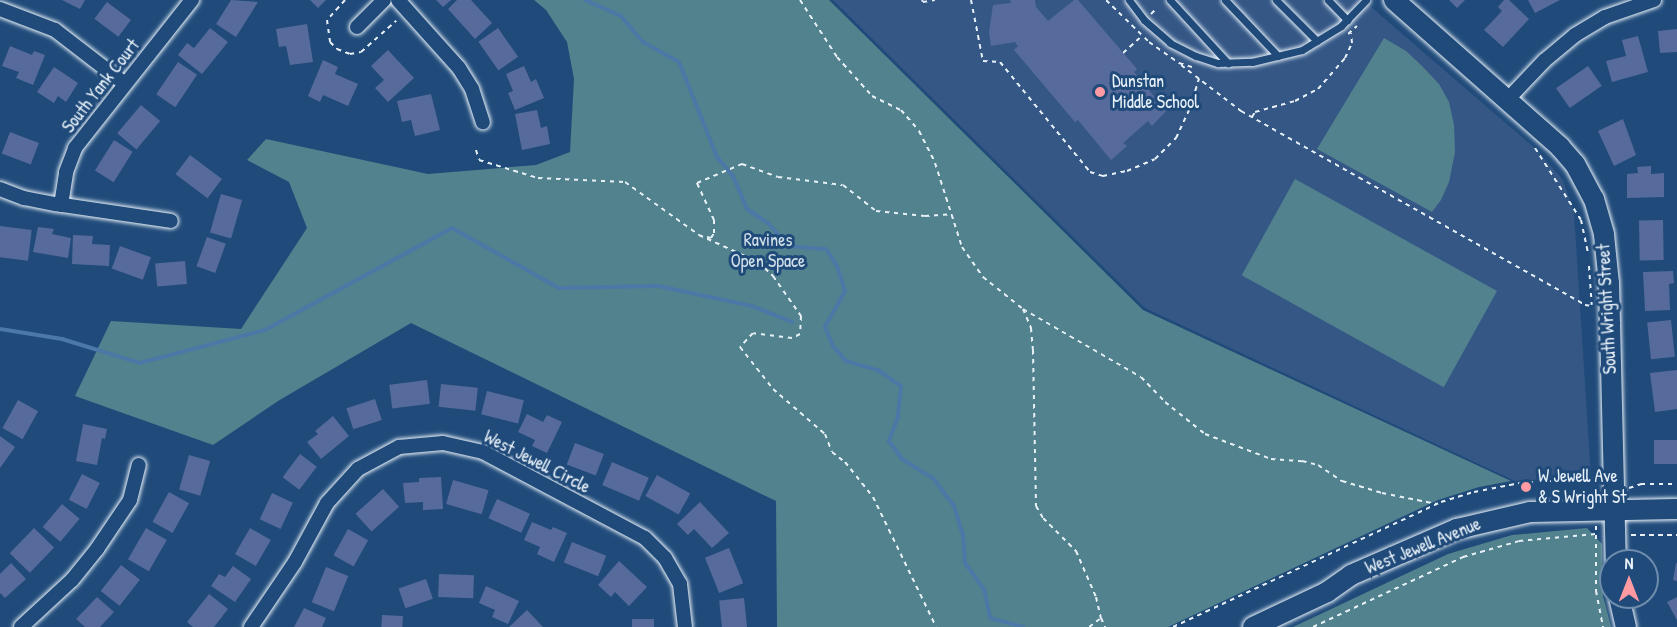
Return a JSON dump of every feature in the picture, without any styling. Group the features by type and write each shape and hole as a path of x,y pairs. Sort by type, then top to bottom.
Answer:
{"street":[{"name":"South Yank Court","path":"61,205 66,172 75,148 192,0"},
{"path":"357,27 384,0"},
{"path":"398,0 467,78 483,122"},
{"name":"South Wright Street","path":"1394,0 1560,147 1586,181 1600,216 1609,283 1616,549"},
{"path":"1507,100 1544,61 1575,35 1605,17 1654,0"},
{"path":"0,9 55,30 125,84"},
{"path":"0,189 24,198 61,205 171,221"},
{"name":"West Jewell Circle","path":"251,627 295,562 327,503 358,469 399,447 443,443 483,452 645,538 665,558 680,584 685,627"},
{"path":"21,627 72,580 97,549 130,500 139,465"},
{"name":"West Jewell Avenue","path":"1253,627 1327,592 1351,575 1457,529 1530,512 1677,509"},
{"path":"1622,609 1626,627"}],"lane":[{"path":"1129,0 1144,20 1170,43 1196,56 1218,63 1252,62 1302,50 1347,20 1366,0"},
{"path":"1170,0 1228,63"},
{"path":"1225,0 1278,56"},
{"path":"1276,0 1317,41"},
{"path":"1328,0 1347,20"}],"path":[{"path":"800,0 837,57 872,96 901,110 919,131 935,163 962,247 983,277 1023,309 1141,376 1173,409 1205,434 1271,459 1302,461 1318,465 1342,480 1382,494 1437,504"},
{"path":"922,0 923,2 935,0"},
{"path":"971,0 983,61 1000,62 1090,172 1103,176 1127,171 1155,159 1176,138 1190,108 1199,78"},
{"path":"1106,0 1142,36 1252,117 1575,300 1592,306 1589,256 1581,219 1533,146"},
{"path":"1151,14 1155,10"},
{"path":"1343,37 1351,33 1358,24"},
{"path":"1252,117 1256,112 1295,100 1318,89 1345,58 1352,43 1351,33"},
{"path":"1123,53 1142,36"},
{"path":"1179,63 1201,69"},
{"path":"476,150 479,160 538,178 625,182 704,237 758,262 792,301 801,316 800,334 792,338 753,333 740,347 773,389 825,434 832,452 845,462 873,497 936,627"},
{"path":"704,237 711,238 714,233 714,220 697,183 742,164 778,177 843,185 876,211 925,216 951,214"},
{"path":"1023,309 1031,328 1033,350 1036,506 1043,518 1076,551 1096,597 1105,627"},
{"path":"1173,627 1437,504 1474,492 1511,485 1598,478 1601,472"},
{"path":"1629,488 1641,484 1677,484"},
{"path":"1314,627 1463,557 1519,541 1595,534 1596,591 1603,627"},
{"path":"1635,535 1677,535"},
{"path":"1089,627 1101,618"}],"shaded area":[{"path":"833,0 1363,0 1537,150 1563,180 1574,213 1591,476 1515,481 1145,308"}],"green space":[{"name":"Ravines Open Space","path":"534,0 829,0 1143,310 1511,481 1479,487 1438,500 1168,627 777,627 776,501 411,323 278,401 213,445 75,396 111,321 241,329 307,228 289,182 247,160 266,139 428,174 536,165 570,152 574,79 567,42 546,10"},
{"path":"1384,38 1406,51 1422,66 1439,84 1449,102 1454,125 1455,152 1449,182 1441,200 1432,212 1317,149"},
{"path":"1295,179 1497,291 1444,387 1242,275"},
{"path":"1587,528 1602,544 1602,549 1599,549 1599,609 1606,609 1611,627 1293,627 1448,554 1512,535"}],"building":[{"path":"62,0 85,0 80,9"},
{"path":"231,0 258,2 236,37 216,24"},
{"path":"310,0 326,0 318,8"},
{"path":"436,0 451,0 443,7"},
{"path":"457,0 471,0 492,23 475,39 448,9"},
{"name":"Dunstan Middle School","path":"1010,0 1035,0 1036,7 1048,21 1074,0 1078,0 1137,69 1134,72 1166,111 1152,126 1148,121 1123,143 1127,146 1111,160 1078,120 1075,122 1014,50 1018,46 1015,42 991,46 989,32 993,5 1011,3"},
{"path":"1449,0 1465,0 1457,8"},
{"path":"1504,0 1509,0 1529,19 1503,47 1484,30 1502,11 1498,7"},
{"path":"1528,0 1560,0 1535,13"},
{"path":"107,2 131,20 118,37 94,19"},
{"path":"307,24 313,62 290,65 286,46 279,47 276,29"},
{"path":"210,28 228,42 202,74 178,55 187,43 194,48"},
{"path":"498,28 518,57 498,70 478,42"},
{"path":"1677,29 1677,52 1660,53 1658,31"},
{"path":"1638,36 1648,72 1612,82 1606,61 1626,56 1622,40"},
{"path":"10,46 32,55 34,51 45,55 33,85 16,78 19,72 2,66"},
{"path":"388,50 414,78 388,102 375,88 384,80 371,66"},
{"path":"323,60 338,67 335,74 358,84 348,106 323,95 320,102 308,96"},
{"path":"178,62 197,75 175,107 156,94"},
{"path":"524,66 531,82 536,79 544,98 515,110 508,93 513,91 506,74"},
{"path":"1588,66 1602,86 1570,108 1556,88"},
{"path":"54,67 78,83 66,102 58,96 54,103 37,92"},
{"path":"431,94 440,130 415,136 411,120 402,122 397,101"},
{"path":"141,105 160,121 136,149 117,133"},
{"path":"537,110 541,128 547,126 550,144 522,150 515,114"},
{"path":"1623,119 1636,155 1614,166 1598,131"},
{"path":"10,132 39,143 31,165 2,153"},
{"path":"114,140 133,152 114,182 95,171"},
{"path":"190,155 222,179 208,198 176,174"},
{"path":"1651,166 1651,174 1664,173 1664,197 1627,198 1627,174 1638,173 1637,167"},
{"path":"221,194 242,200 231,239 210,232"},
{"path":"1639,220 1663,220 1664,260 1640,260"},
{"path":"0,226 32,230 28,261 0,257"},
{"path":"38,227 54,229 52,234 71,238 68,258 33,252"},
{"path":"73,235 93,236 92,244 110,245 109,266 72,264"},
{"path":"207,237 226,244 215,273 196,266"},
{"path":"120,246 151,257 143,280 112,269"},
{"path":"185,261 187,284 157,287 155,264"},
{"path":"1673,271 1674,283 1669,284 1670,310 1645,311 1643,272"},
{"path":"1671,320 1675,357 1651,359 1647,323"},
{"path":"1677,370 1677,409 1655,412 1650,373"},
{"path":"427,380 430,404 392,408 389,385"},
{"path":"441,384 478,388 475,411 439,407"},
{"path":"487,391 524,400 518,423 481,414"},
{"path":"375,399 382,420 353,429 346,408"},
{"path":"18,400 38,411 23,439 2,428"},
{"path":"527,414 543,422 547,415 562,422 547,453 532,446 535,440 518,432"},
{"path":"333,416 349,436 321,459 307,442 318,434 315,431"},
{"path":"83,424 107,429 105,439 102,438 97,465 76,461"},
{"path":"0,436 15,447 0,468"},
{"path":"1654,440 1677,440 1677,464 1654,464"},
{"path":"575,443 604,454 596,476 567,464"},
{"path":"300,454 317,467 299,490 283,477"},
{"path":"189,455 210,461 200,496 179,490"},
{"path":"612,462 649,478 639,501 602,485"},
{"path":"82,474 100,483 87,509 69,500"},
{"path":"657,475 690,493 679,514 645,496"},
{"path":"441,477 443,509 423,510 423,502 405,503 403,483 419,482 419,478"},
{"path":"453,480 489,490 482,514 446,504"},
{"path":"383,489 399,507 372,532 356,514"},
{"path":"169,492 189,503 173,533 153,522"},
{"path":"272,493 293,503 281,529 260,519"},
{"path":"497,499 530,514 521,533 488,518"},
{"path":"700,502 729,533 712,548 694,529 688,535 677,524"},
{"path":"62,504 80,519 60,542 43,527"},
{"path":"532,522 551,530 553,527 567,533 554,562 537,554 540,547 524,540"},
{"path":"34,528 54,547 30,573 10,553"},
{"path":"146,528 167,540 149,571 128,559"},
{"path":"250,528 271,540 256,566 235,554"},
{"path":"348,529 368,540 354,566 333,555"},
{"path":"572,542 606,556 598,576 564,562"},
{"path":"729,548 743,583 719,593 705,558"},
{"path":"619,561 647,587 629,606 615,592 611,597 598,585"},
{"path":"11,563 26,579 5,598 0,593 0,574"},
{"path":"1677,563 1677,581 1673,580"},
{"path":"121,565 140,580 120,606 101,591"},
{"path":"233,566 251,579 235,602 211,586 219,574 225,577"},
{"path":"326,567 348,576 334,611 312,602"},
{"path":"439,574 474,575 473,598 438,597"},
{"path":"426,579 433,599 405,608 399,588"},
{"path":"486,586 519,601 508,624 492,617 495,610 479,603"},
{"path":"209,594 228,609 214,627 193,627 187,622"},
{"path":"97,597 114,612 100,627 85,627 76,619"},
{"path":"1677,597 1677,620 1667,602"},
{"path":"744,598 747,627 722,627 719,601"},
{"path":"304,608 326,618 322,627 294,627"},
{"path":"527,610 543,627 509,627"},
{"path":"382,615 403,616 402,627 381,627"},
{"path":"632,619 654,619 654,627 632,627"}],"waterway":[{"path":"585,0 621,16 643,42 679,62 717,157 733,176 747,209 768,223 788,246 826,249 837,266 845,291 825,327 833,346 846,361 878,370 901,386 898,417 889,441 902,459 933,478 954,506 963,535 965,563 984,589 990,618 1023,627"},
{"path":"0,329 62,339 140,363 265,330 452,228 559,288 658,286 752,306 792,322"}],"place":[{"name":"Dunstan Middle School","path":"1100,92"},
{"name":"W Jewell Ave & S Wright St","path":"1526,487"}]}
